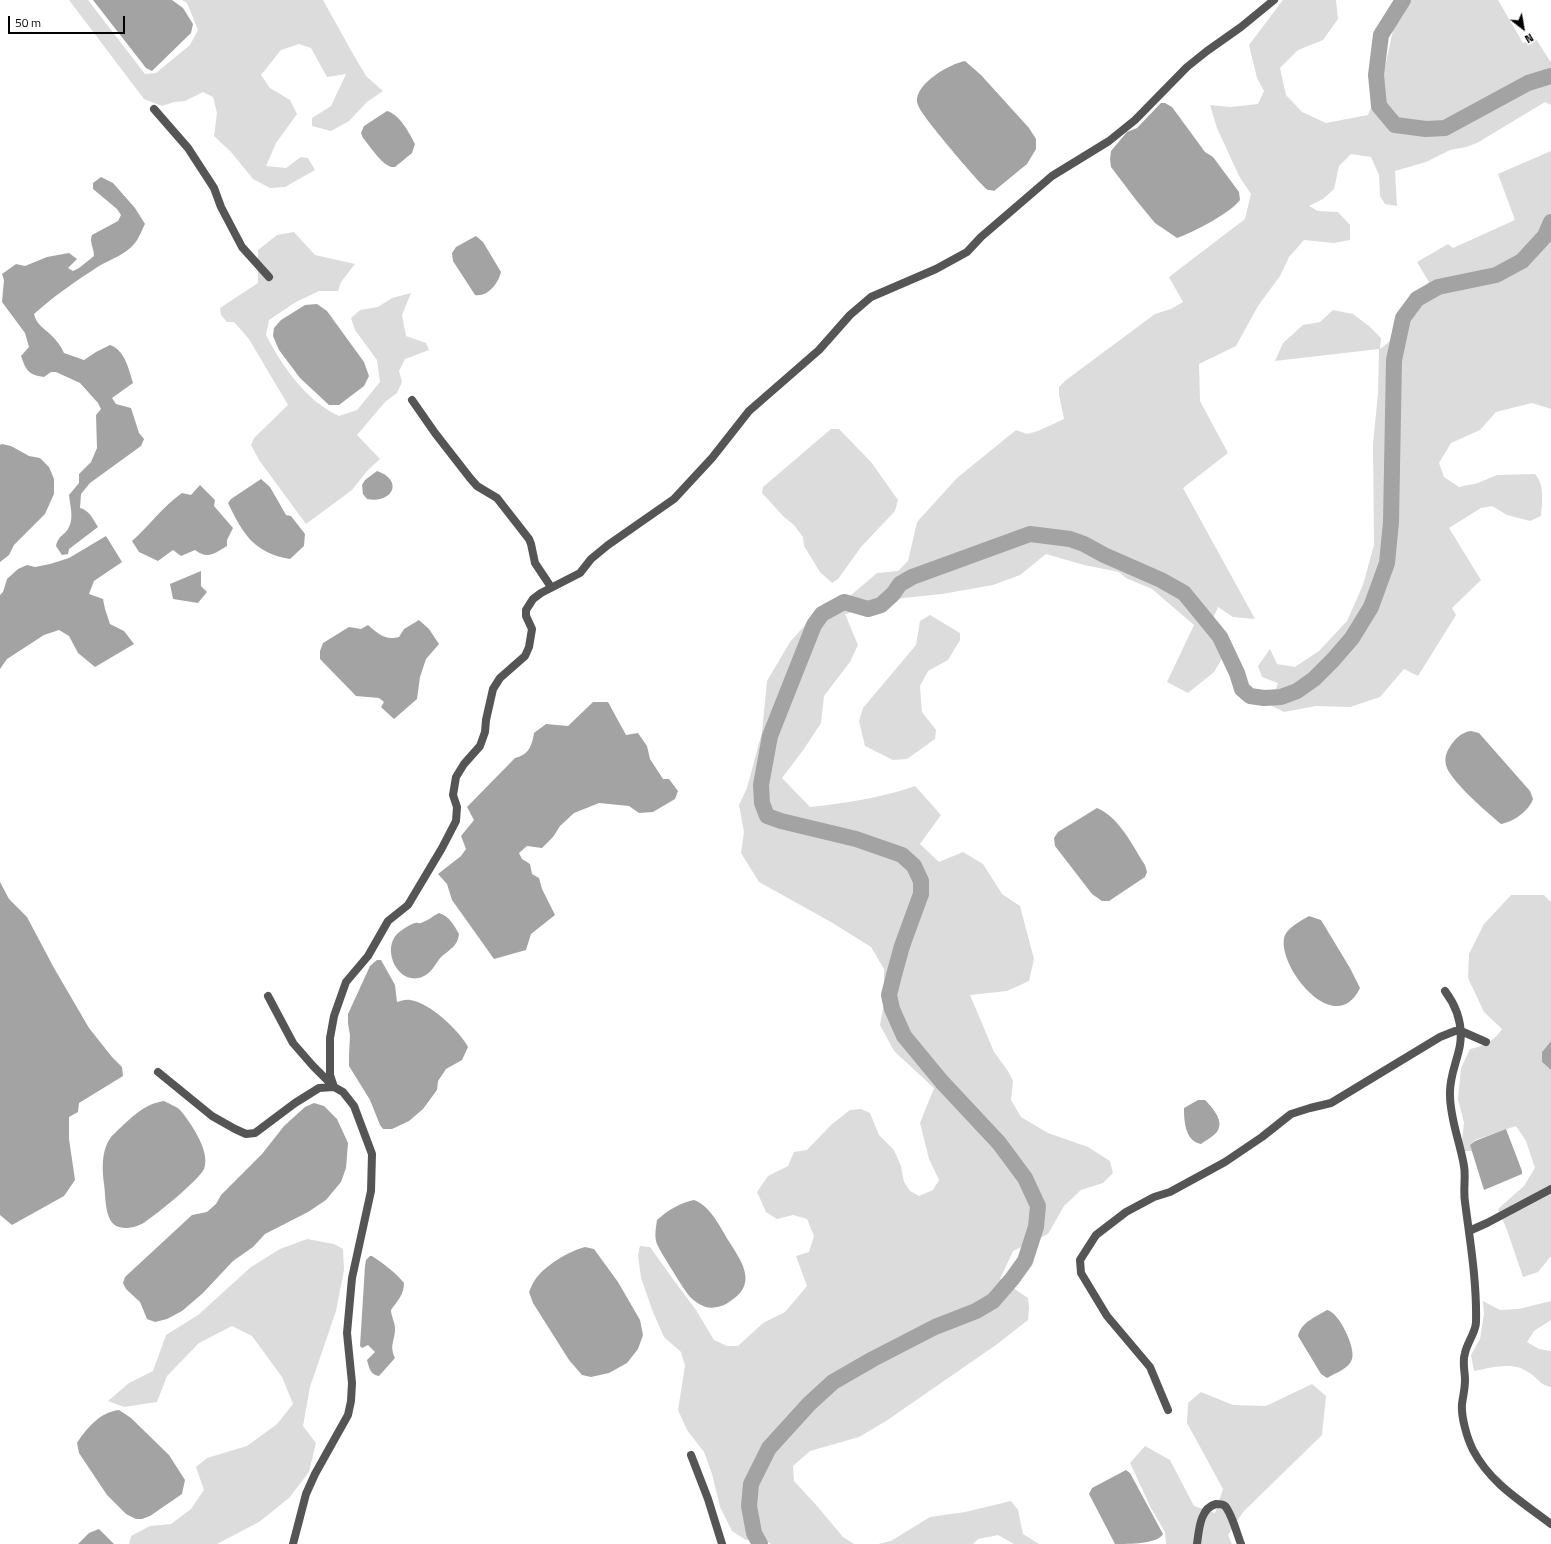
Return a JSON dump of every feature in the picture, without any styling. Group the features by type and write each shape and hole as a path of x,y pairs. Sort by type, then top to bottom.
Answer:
{"street":[{"path":"334,1087 330,1076 330,1038 334,1016 346,982 368,956 388,921 408,905 442,848 456,821 457,807 453,795 456,777 464,764 480,746 485,732 486,720 493,689 500,678 525,656 529,647 532,629 526,616 526,610 533,599 551,587 580,573 592,559 608,545 674,499 712,458 749,411 819,350 850,315 871,297 936,269 967,252 981,237 1052,176 1109,141 1135,120 1187,67 1256,16 1274,0"},
{"path":"154,109 188,148 214,188 221,207 242,247 269,277"},
{"path":"412,400 435,433 470,478 477,486 497,498 529,539 535,563 551,587"},
{"path":"1446,991 1456,1008 1461,1031 1460,1045 1451,1077 1449,1094 1451,1113 1464,1167 1464,1200 1469,1230 1476,1299 1476,1325 1464,1354 1463,1364 1465,1387 1462,1402 1463,1419 1472,1449 1488,1474 1505,1490 1551,1524"},
{"path":"268,996 293,1043 334,1087 343,1092 354,1106 372,1154 371,1191 352,1278 347,1334 352,1383 351,1401 348,1415 315,1474 306,1494 292,1544"},
{"path":"1168,1410 1150,1366 1111,1321 1081,1273 1080,1260 1096,1235 1126,1212 1154,1197 1170,1192 1225,1162 1262,1137 1291,1114 1331,1103 1440,1037 1455,1031 1461,1031 1486,1042"},
{"path":"158,1072 212,1116 246,1134 255,1133 295,1103 319,1088 334,1087"},
{"path":"1469,1230 1487,1223 1551,1189"},
{"path":"691,1455 708,1499 722,1544"},
{"path":"1197,1544 1200,1524 1208,1508 1215,1504 1220,1504 1225,1506 1230,1515 1241,1544"}],"shaded area":[{"path":"69,0 88,0 145,74 156,73 190,45 198,30 187,3 182,0 323,0 366,76 383,91 367,102 349,121 331,131 312,126 312,118 331,106 346,74 327,77 311,48 299,44 281,50 261,75 270,88 290,100 297,114 276,143 266,166 286,168 301,157 308,158 315,170 285,187 270,188 253,179 231,152 214,136 217,113 213,97 203,92 185,101 174,102 162,106 144,99"},
{"path":"93,0 172,0 183,8 193,24 191,33 152,71 146,68"},
{"path":"1283,0 1336,0 1338,19 1323,40 1298,50 1280,68 1286,95 1302,112 1326,123 1368,115 1382,81 1395,21 1410,0 1498,0 1523,43 1536,39 1551,61 1551,105 1545,102 1477,143 1450,150 1426,162 1395,171 1397,206 1385,204 1380,196 1379,175 1371,157 1351,154 1339,166 1334,189 1323,199 1309,206 1318,211 1338,212 1350,225 1350,240 1334,243 1304,240 1289,257 1280,276 1258,306 1236,346 1199,364 1200,401 1228,453 1183,488 1255,619 1233,617 1218,607 1208,630 1223,657 1214,672 1188,693 1167,682 1194,625 1152,589 1126,578 1119,572 1084,565 1046,554 1020,575 993,585 942,594 903,598 845,614 858,645 850,662 824,696 821,723 782,778 810,807 863,800 915,786 941,815 920,844 939,862 963,852 983,864 1002,894 1020,906 1034,959 1029,981 1007,991 970,995 994,1052 1008,1071 1013,1081 1011,1100 1021,1117 1048,1133 1088,1147 1110,1161 1113,1173 1103,1183 1081,1190 1064,1206 1048,1234 1013,1251 1000,1279 1028,1298 1028,1320 996,1345 886,1421 859,1437 810,1451 793,1466 794,1481 843,1537 854,1544 771,1544 765,1540 746,1540 732,1531 720,1507 712,1474 704,1452 687,1430 678,1410 685,1366 681,1352 664,1337 653,1312 641,1278 638,1255 640,1246 650,1247 696,1310 714,1340 727,1346 738,1346 763,1323 785,1312 807,1286 796,1256 809,1252 814,1236 807,1219 793,1215 777,1219 766,1212 757,1192 768,1176 788,1166 794,1152 807,1150 831,1125 850,1110 861,1109 870,1113 879,1135 894,1150 901,1166 904,1182 910,1191 919,1196 933,1190 939,1180 929,1159 920,1123 934,1088 894,1051 880,1025 884,1002 884,969 871,947 831,922 759,882 741,853 744,832 739,805 747,788 762,732 767,681 790,642 823,605 850,596 877,573 898,571 908,561 917,522 957,478 1016,430 1027,434 1038,431 1064,419 1059,395 1059,387 1066,380 1155,314 1171,309 1183,302 1169,277 1245,219 1251,194 1239,176 1217,128 1210,105 1230,107 1258,104 1264,91 1257,78 1249,45"},
{"path":"965,61 981,75 1029,128 1036,139 1036,149 1027,164 994,191 988,190 967,168 930,124 917,102 921,88 934,76 950,66"},
{"path":"1161,103 1165,103 1172,107 1205,152 1213,157 1239,192 1240,200 1220,217 1177,238 1155,223 1111,167 1110,159 1111,151 1127,132 1137,128"},
{"path":"387,111 400,120 415,144 412,153 395,167 391,167 382,161 363,138 361,133 364,126"},
{"path":"1551,151 1551,409 1532,403 1496,412 1480,430 1451,443 1439,463 1444,477 1459,487 1478,483 1497,475 1535,474 1542,489 1541,516 1530,521 1507,515 1492,506 1481,508 1449,528 1481,580 1452,608 1456,615 1418,676 1404,669 1380,697 1350,707 1316,706 1284,712 1270,705 1278,683 1262,677 1258,666 1270,649 1277,664 1295,667 1319,651 1347,621 1363,585 1374,545 1373,444 1378,393 1379,349 1275,361 1283,343 1303,325 1320,322 1333,310 1353,314 1369,326 1381,338 1380,349 1390,341 1400,315 1429,282 1417,262 1448,244 1453,248 1515,220 1498,174"},
{"path":"101,177 113,183 135,208 145,224 135,243 127,251 82,277 34,314 38,323 55,339 64,353 84,360 110,345 119,351 126,361 133,383 112,398 116,404 131,408 139,433 144,439 141,446 90,483 81,494 80,508 88,513 98,527 69,549 68,554 62,555 56,546 70,523 71,515 69,495 79,483 79,474 91,462 97,448 96,415 101,409 98,403 80,383 56,372 51,372 44,377 34,375 28,371 21,356 29,347 25,333 2,302 4,280 2,274 16,264 25,266 47,257 69,253 77,259 68,268 73,271 94,256 91,240 92,235 118,221 121,215 117,209 93,189 93,183"},
{"path":"294,232 315,255 355,264 341,282 338,291 319,291 296,302 269,320 266,335 272,347 296,382 316,401 339,416 357,410 380,382 377,360 355,330 351,318 360,310 378,307 392,298 411,293 402,315 406,336 426,343 429,350 405,359 399,371 402,382 397,393 385,402 357,435 380,459 367,471 352,490 306,524 259,460 251,445 254,438 288,405 249,339 234,322 227,322 221,315 220,308 258,283 258,250 277,235"},
{"path":"476,236 483,242 501,272 498,281 492,289 480,295 475,295 453,261 452,253 456,247"},
{"path":"317,304 327,311 364,362 369,376 364,386 339,405 329,405 300,378 279,350 273,336 274,328 281,320 305,305"},
{"path":"831,429 839,429 871,462 898,500 895,511 861,547 838,579 832,583 820,572 804,546 803,537 794,525 783,516 762,493 763,487"},
{"path":"0,445 11,446 29,456 40,458 49,467 54,479 54,494 45,514 14,545 9,555 0,562"},
{"path":"377,471 385,475 390,480 393,485 392,490 389,495 383,498 376,500 367,499 363,494 362,485 365,480"},
{"path":"261,479 270,487 286,515 291,516 305,534 304,546 290,559 267,552 251,540 239,524 228,503 231,499"},
{"path":"200,485 215,500 214,506 233,528 227,540 227,546 208,555 204,555 195,550 181,556 173,550 158,561 139,552 132,541 175,498 182,493 191,495"},
{"path":"106,536 122,562 94,581 89,594 103,599 110,624 124,631 134,644 95,667 78,653 69,636 59,630 44,635 7,659 0,669 0,595 3,592 7,579 18,569 27,565 35,567 69,558"},
{"path":"201,571 201,586 207,592 198,603 173,599 170,584"},
{"path":"930,615 960,633 960,640 948,660 928,671 920,686 922,712 936,730 935,739 907,759 893,760 865,746 859,721 863,708 916,645 920,621"},
{"path":"419,620 429,629 439,644 426,659 420,677 417,699 394,719 381,707 384,702 379,698 356,696 320,659 320,651 323,643 349,627 361,629 368,625 382,636 394,638 399,637 404,629"},
{"path":"593,702 608,702 626,735 638,733 647,746 650,759 663,779 669,779 678,791 675,799 653,812 639,813 629,806 599,803 574,813 560,826 553,837 542,848 527,846 519,853 522,859 530,864 532,874 539,878 542,889 555,915 531,934 526,950 494,959 452,900 447,884 438,874 461,856 466,849 461,836 474,820 467,807 515,758 524,755 527,752 531,745 534,733 546,724 568,726"},
{"path":"1471,731 1479,733 1530,791 1533,799 1528,808 1520,815 1506,823 1501,824 1470,796 1454,779 1446,765 1446,754 1453,742 1460,736"},
{"path":"1097,808 1105,812 1119,825 1145,865 1147,872 1145,877 1109,901 1102,901 1092,894 1055,846 1054,838 1058,832"},
{"path":"0,882 9,899 27,917 54,968 89,1028 122,1067 123,1076 79,1103 78,1112 69,1117 69,1139 75,1180 64,1196 12,1225 0,1215"},
{"path":"1511,895 1544,895 1551,902 1551,1041 1542,1052 1542,1062 1551,1070 1551,1256 1538,1272 1523,1277 1507,1230 1498,1209 1524,1186 1535,1168 1526,1141 1516,1126 1475,1140 1470,1145 1472,1151 1464,1151 1462,1141 1464,1123 1458,1099 1461,1068 1470,1049 1480,1046 1496,1037 1502,1029 1484,1012 1468,978 1469,954 1484,924"},
{"path":"439,913 443,914 451,921 455,927 459,934 457,942 441,957 431,971 422,977 414,978 406,976 400,972 392,957 391,949 393,941 397,934 403,929 415,923 423,922"},
{"path":"1309,916 1321,920 1350,968 1360,988 1349,1002 1336,1006 1322,1002 1309,992 1297,978 1289,963 1284,947 1285,935 1299,922"},
{"path":"377,960 381,960 395,985 397,1002 408,1000 418,1002 426,1006 443,1018 458,1033 468,1047 462,1060 446,1069 438,1081 437,1090 423,1109 409,1121 392,1129 383,1129 380,1125 370,1100 349,1066 350,1035 348,1014 370,966"},
{"path":"1551,1041 1551,1070 1542,1062 1542,1052"},
{"path":"1198,1100 1205,1100 1216,1114 1219,1122 1217,1132 1201,1144 1192,1139 1189,1135 1186,1130 1184,1119 1184,1108"},
{"path":"164,1101 180,1110 199,1138 205,1154 204,1169 195,1181 145,1222 133,1227 119,1227 114,1225 108,1215 107,1209 103,1171 107,1144 115,1133 143,1109 150,1105"},
{"path":"314,1103 324,1106 337,1119 348,1143 346,1168 341,1182 326,1200 308,1212 265,1234 253,1247 233,1261 203,1293 182,1311 167,1319 155,1322 147,1319 140,1302 126,1289 123,1283 125,1277 192,1215 207,1212 216,1204 221,1195 262,1154 284,1126 305,1107"},
{"path":"1506,1129 1522,1174 1484,1190 1470,1145 1475,1141"},
{"path":"694,1200 706,1207 715,1218 740,1259 745,1274 743,1289 738,1295 727,1303 718,1307 706,1307 691,1297 682,1286 656,1241 657,1220 674,1207"},
{"path":"307,1239 334,1244 343,1249 344,1270 336,1311 310,1387 303,1426 316,1443 309,1472 289,1498 259,1522 217,1544 129,1544 131,1536 150,1526 171,1524 191,1509 204,1490 196,1467 207,1458 247,1446 277,1424 293,1404 282,1377 252,1336 232,1326 199,1343 167,1376 157,1402 124,1407 108,1401 129,1383 153,1371 166,1335 198,1315 251,1267 280,1249"},
{"path":"585,1247 594,1249 618,1282 640,1320 643,1335 638,1349 627,1363 609,1373 591,1377 582,1375 569,1360 533,1303 529,1292 539,1275 551,1264"},
{"path":"370,1256 389,1268 404,1283 404,1287 398,1301 391,1310 395,1326 392,1350 395,1358 379,1376 374,1374 369,1368 367,1360 375,1352 368,1345 362,1348 360,1346 365,1266 366,1260"},
{"path":"1483,1301 1500,1310 1519,1309 1551,1301 1551,1320 1534,1331 1527,1342 1539,1349 1551,1351 1551,1387 1544,1385 1528,1372 1515,1367 1501,1366 1474,1371 1471,1355 1480,1339 1484,1314"},
{"path":"1327,1310 1332,1312 1337,1317 1346,1331 1353,1354 1348,1365 1327,1378 1321,1374 1298,1336 1302,1327 1306,1323"},
{"path":"1312,1384 1326,1396 1322,1435 1243,1512 1228,1535 1232,1544 1166,1544 1165,1532 1151,1508 1130,1463 1145,1446 1170,1460 1194,1506 1215,1513 1223,1489 1187,1423 1188,1403 1201,1392 1233,1405 1266,1406"},
{"path":"119,1410 131,1418 169,1455 185,1480 182,1494 150,1516 142,1519 136,1519 126,1514 107,1495 79,1453 77,1443 90,1426 100,1417 112,1411"},
{"path":"1126,1470 1130,1473 1163,1534 1155,1540 1142,1543 1115,1544 1089,1494 1092,1488"},
{"path":"1011,1501 1018,1510 1023,1534 1039,1544 1014,1544 998,1535 978,1539 973,1544 878,1544 891,1541 930,1517 965,1512"},
{"path":"99,1529 114,1544 78,1544 89,1533"}],"waterway":[{"path":"1403,0 1381,35 1376,75 1379,106 1395,125 1426,129 1445,128 1528,83 1551,76"},
{"path":"760,1544 754,1533 749,1506 751,1484 769,1448 809,1404 833,1382 873,1359 935,1327 976,1311 993,1301 1025,1261 1036,1227 1038,1206 1025,1178 999,1143 942,1082 904,1036 892,1009 889,995 894,975 902,946 921,894 921,881 914,866 902,855 856,839 781,821 767,816 762,803 761,785 770,736 814,625 822,614 844,602 868,609 881,605 893,594 900,584 912,577 1030,534 1070,539 1161,580 1184,593 1220,637 1237,673 1242,689 1250,696 1264,698 1281,697 1297,691 1314,679 1352,638 1371,607 1387,563 1391,522 1394,360 1403,318 1417,299 1438,287 1496,275 1522,261 1545,236 1551,222"}]}
